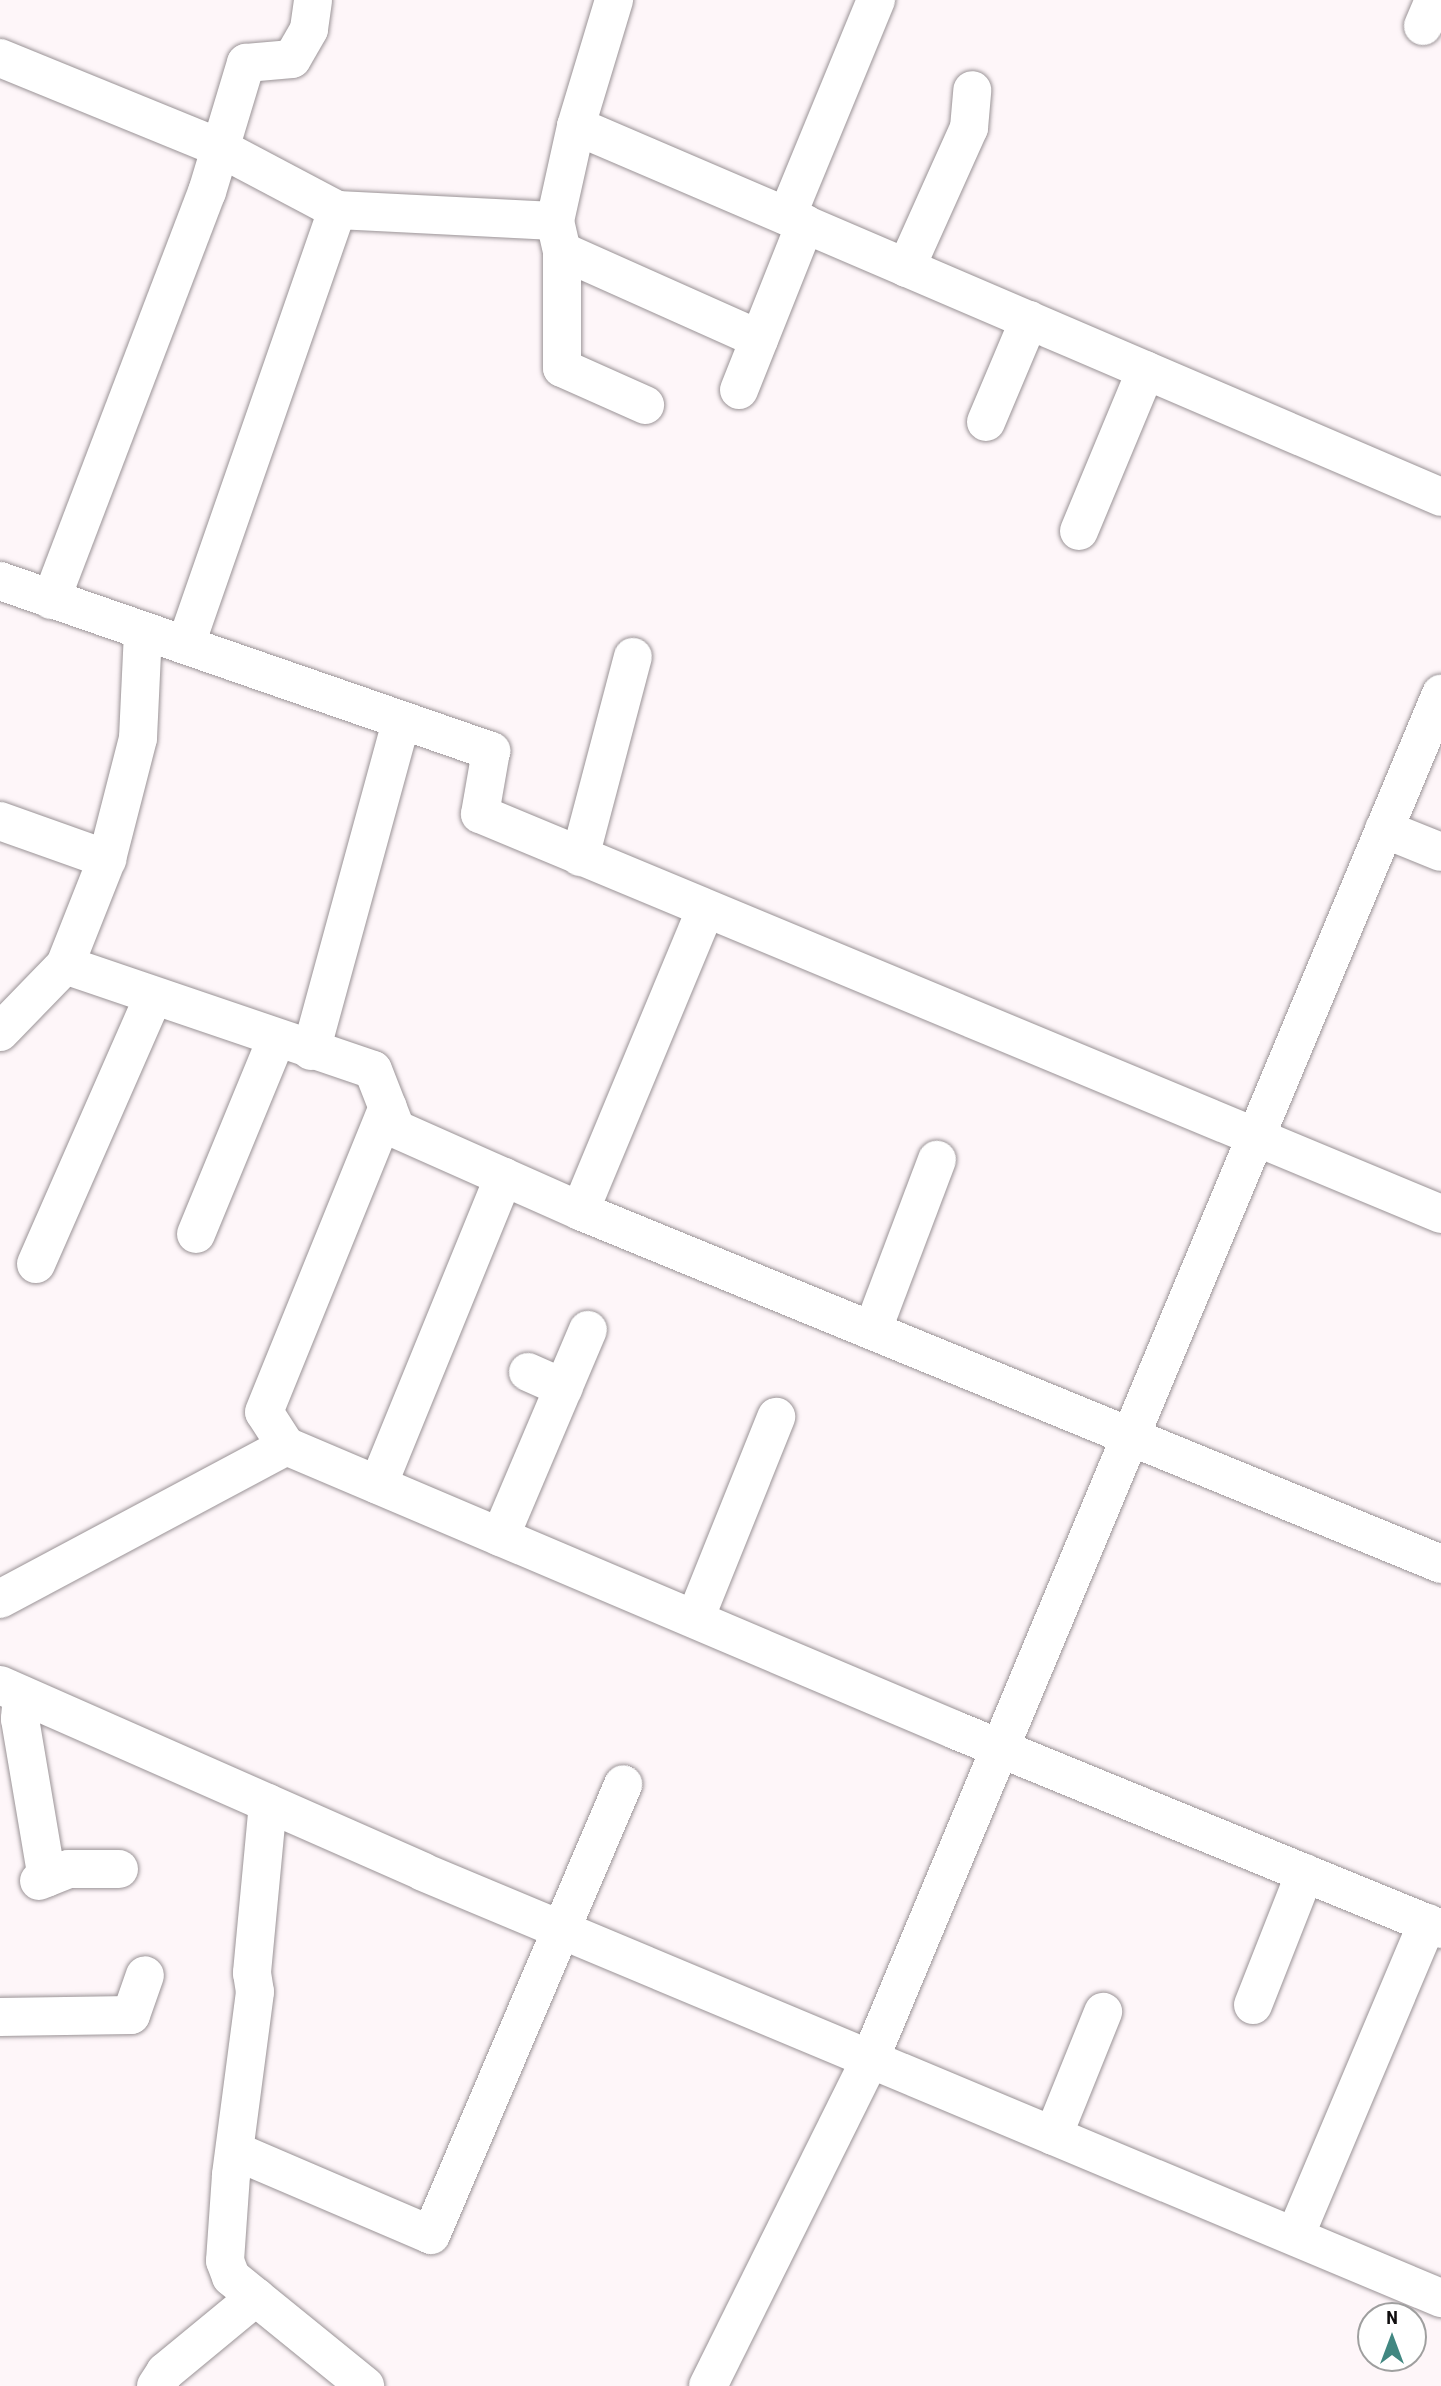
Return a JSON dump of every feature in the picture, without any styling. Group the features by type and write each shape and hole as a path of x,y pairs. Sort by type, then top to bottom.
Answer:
{"street":[{"path":"51,600 207,192 246,63 292,59 309,29 313,0"},
{"path":"614,0 576,126 558,236 562,369 645,405"},
{"path":"739,390 759,339 796,220 876,0"},
{"path":"0,58 219,148 337,210 558,236 759,339"},
{"path":"906,268 969,128 972,90"},
{"path":"576,126 1441,497"},
{"path":"186,645 337,210"},
{"path":"986,422 1029,320"},
{"path":"1079,531 1146,370"},
{"path":"0,581 491,751 480,814 705,910 1441,1214"},
{"path":"0,1032 65,965 107,859 138,738 143,631"},
{"path":"580,857 633,657"},
{"path":"708,2386 870,2059 1253,1136 1441,694"},
{"path":"196,1234 294,1046 397,737"},
{"path":"0,821 107,859"},
{"path":"1384,829 1441,852"},
{"path":"580,1211 705,910"},
{"path":"65,965 294,1046 373,1070 396,1129 580,1211 1130,1433 1441,1564"},
{"path":"36,1264 153,997"},
{"path":"388,1107 264,1412 286,1446 999,1747 1434,1926 1295,2236"},
{"path":"873,1329 937,1160"},
{"path":"379,1485 504,1177"},
{"path":"500,1537 589,1330"},
{"path":"528,1372 564,1388"},
{"path":"695,1619 776,1417"},
{"path":"0,1599 286,1446"},
{"path":"11,1690 561,1930 1441,2298"},
{"path":"11,1690 20,1719 43,1880 68,1869 119,1869"},
{"path":"234,2151 431,2235 623,1784"},
{"path":"268,1803 252,1973 255,1992 234,2151 225,2261 231,2277 365,2386"},
{"path":"1253,2006 1305,1873"},
{"path":"0,2017 131,2015 145,1975"},
{"path":"1053,2136 1103,2012"},
{"path":"156,2386 165,2372 256,2297"}]}
